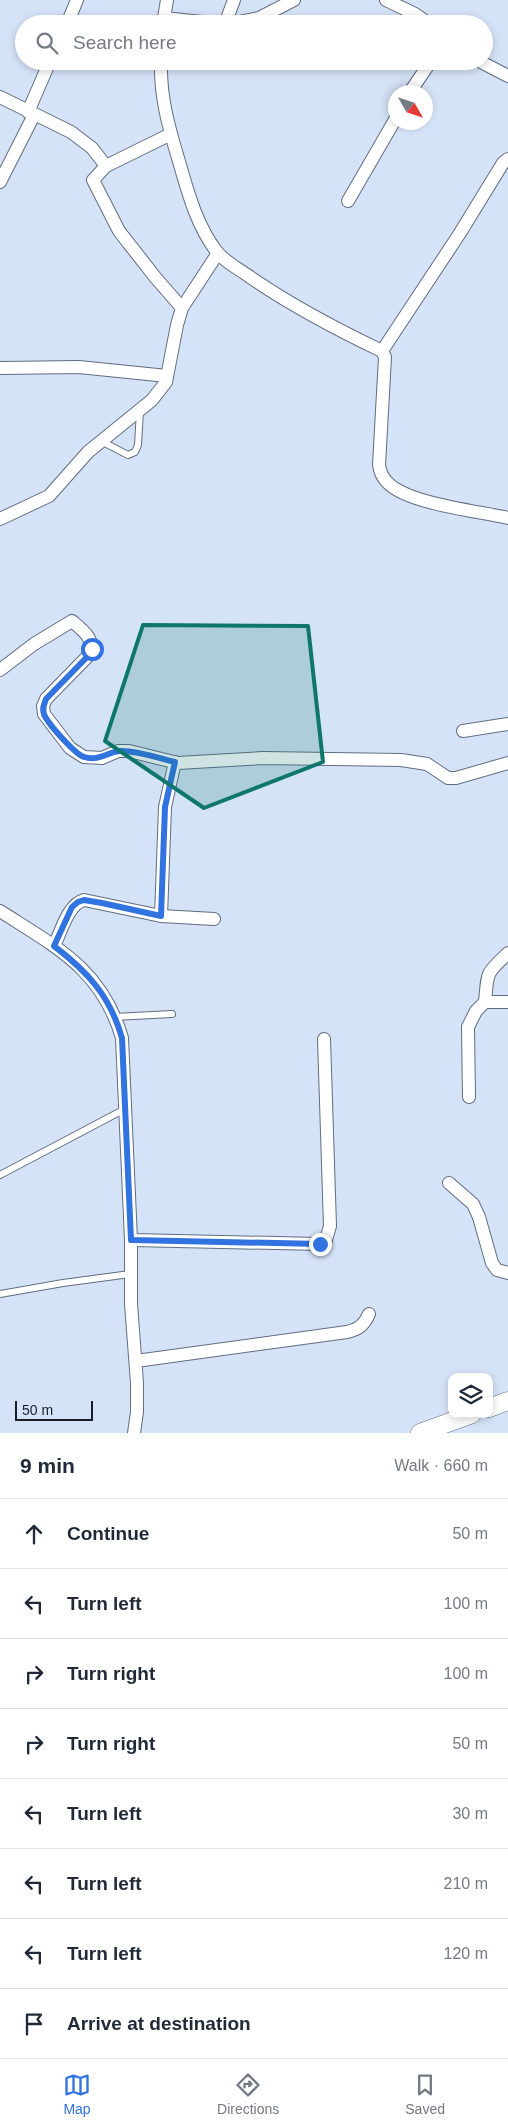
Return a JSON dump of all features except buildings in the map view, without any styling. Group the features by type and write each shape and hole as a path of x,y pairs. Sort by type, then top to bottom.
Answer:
{"main road":[{"path":"493,1407 508,1401"},
{"path":"420,1433 447,1429 465,1418"}],"street":[{"path":"70,15 77,0"},
{"path":"165,15 167,0"},
{"path":"230,15 234,0"},
{"path":"264,15 294,0"},
{"path":"386,0 416,15"},
{"path":"493,68 508,76"},
{"path":"0,182 31,114 47,70"},
{"path":"161,70 162,94 170,134 190,199 201,225 218,253 260,285 306,314 382,351 385,357 379,465 381,474 388,483 414,497 508,518"},
{"path":"415,85 425,70"},
{"path":"0,97 80,138 92,148 106,166"},
{"path":"348,201 389,130"},
{"path":"170,134 106,166 93,180 119,231 154,277 182,308"},
{"path":"382,351 460,233 503,163 508,159"},
{"path":"0,520 49,496 88,452 162,390 167,376 182,308 218,253"},
{"path":"0,368 78,367 167,376"},
{"path":"0,670 34,644 72,621 92,641 92,649 89,655 46,699 43,706 44,714 70,748 84,757 102,758 118,751 129,751 175,762 263,758 401,760 427,764 448,778 456,778 508,763"},
{"path":"463,731 508,724"},
{"path":"161,916 165,807 175,762"},
{"path":"54,946 72,907 84,900 161,916 214,919"},
{"path":"0,911 54,946 88,974 114,1018 122,1038 125,1060 125,1109 131,1240 130,1274 136,1360 137,1412 134,1433"},
{"path":"469,1097 468,1027 476,1011 485,1002 485,983 488,974 508,953"},
{"path":"485,1002 508,1002"},
{"path":"131,1240 320,1244 325,1242 330,1226 324,1039"},
{"path":"449,1183 473,1204 479,1217 492,1263 497,1270 508,1273"},
{"path":"136,1360 347,1332 358,1328 367,1320 369,1314"}],"lane":[{"path":"101,441 128,455 135,452 138,445 140,410"},
{"path":"114,1018 172,1014"},
{"path":"0,1174 125,1109"},
{"path":"0,1294 63,1282 130,1274"}],"highlighted area":[{"path":"143,625 308,626 323,762 204,808 105,741"}],"route":[{"path":"92,649 89,655 46,699 43,706 44,714 70,748 84,757 102,758 118,751 129,751 175,762 165,807 161,916 84,900 72,907 54,946 76,962 88,974 98,987 119,1026 125,1060 125,1109 131,1240 320,1244"}]}
